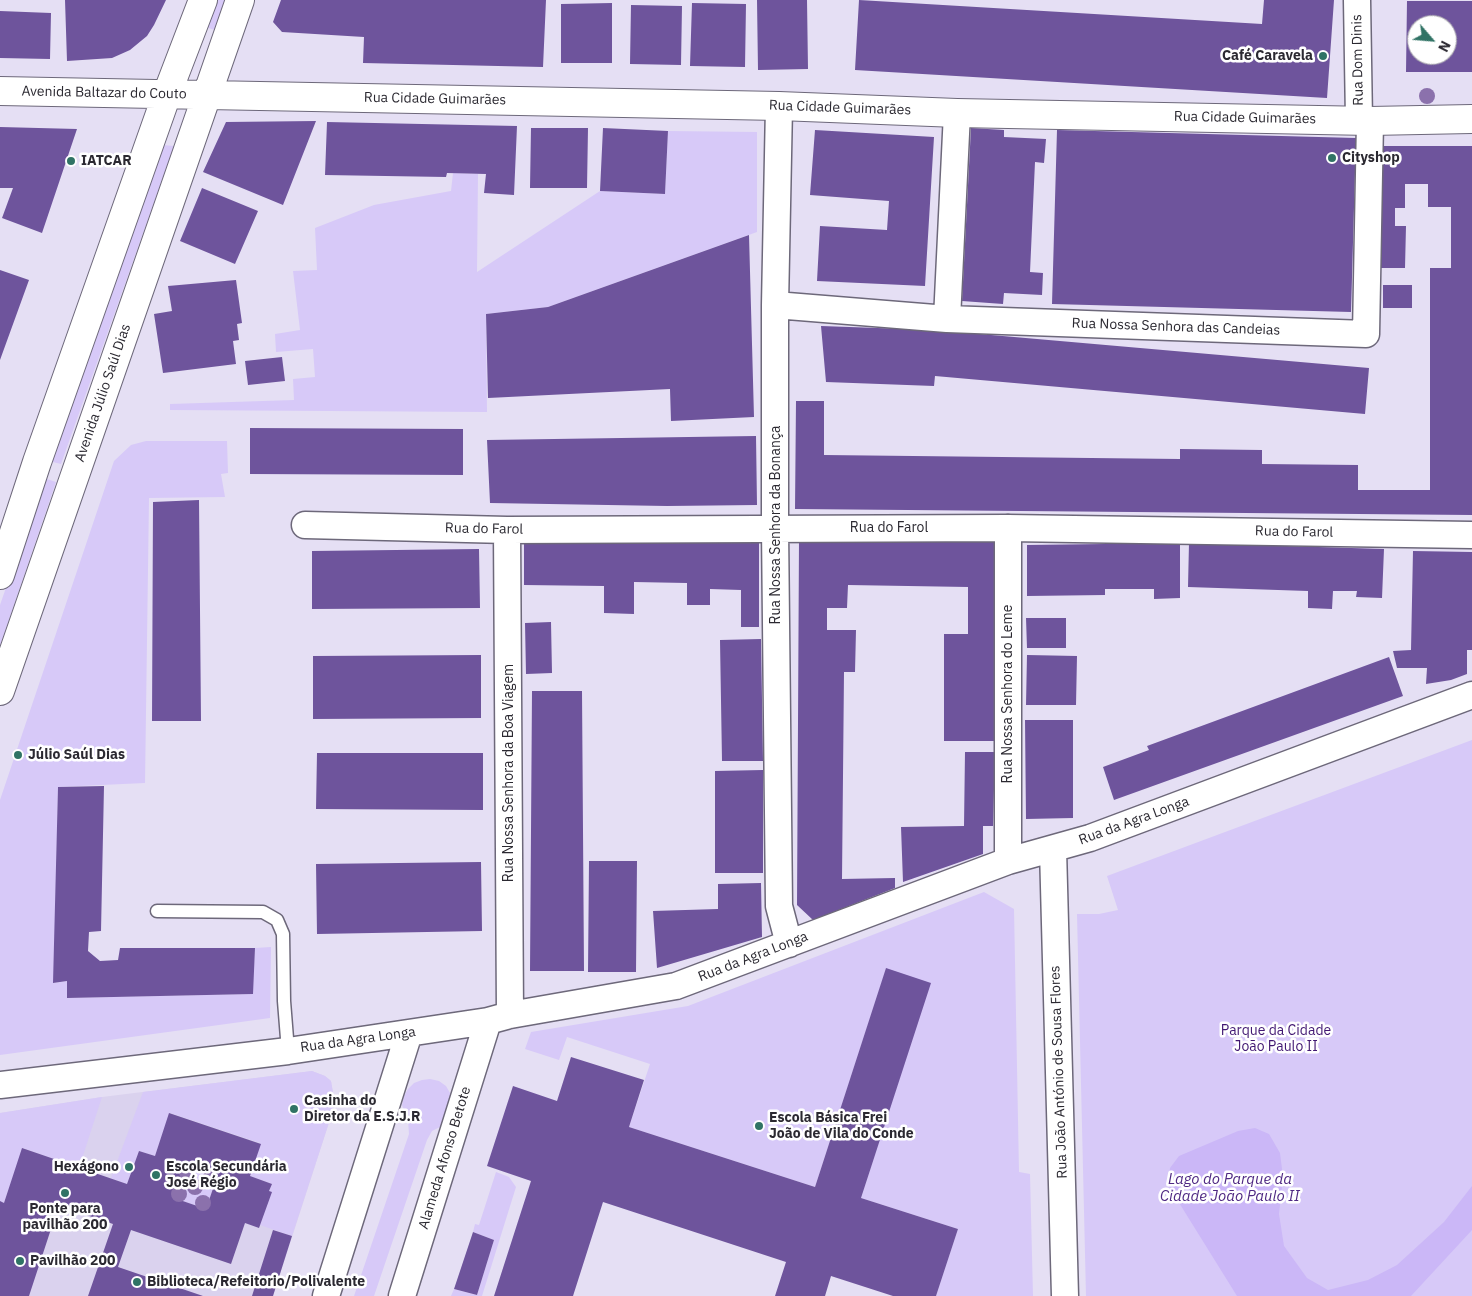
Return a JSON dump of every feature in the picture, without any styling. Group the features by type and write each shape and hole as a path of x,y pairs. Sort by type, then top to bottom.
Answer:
{"main road":[{"path":"0,575 167,94 203,0"},
{"name":"Avenida Júlio Saúl Dias","path":"0,691 240,0"},
{"name":"Avenida Baltazar do Couto","path":"0,91 207,95"},
{"name":"Rua Cidade Guimarães","path":"207,95 779,106 957,113 1364,120 1472,119"}],"street":[{"name":"Rua Dom Dinis","path":"1357,0 1364,120"},
{"name":"Rua Nossa Senhora da Bonança","path":"779,106 775,305 779,906 789,944"},
{"path":"947,319 957,113"},
{"name":"Rua Nossa Senhora das Candeias","path":"775,305 947,319 1366,334 1364,120"},
{"name":"Rua do Farol","path":"305,525 507,530 1008,528 1472,535"},
{"name":"Rua Nossa Senhora do Leme","path":"1008,528 1008,861"},
{"name":"Rua Nossa Senhora da Boa Viagem","path":"499,1018 507,530"},
{"name":"Rua da Agra Longa","path":"0,1085 288,1051 499,1018 676,986 1008,861 1090,838 1472,695"},
{"name":"Rua João António de Sousa Flores","path":"1053,849 1065,1296"},
{"name":"Alameda Afonso Betote","path":"402,1296 499,1018"},
{"path":"326,1296 409,1033"}],"lane":[{"path":"157,911 263,912 277,920 283,934 284,1001 288,1051"}],"shaded area":[{"name":"Escola Secundária José Régio","path":"312,1071 325,1076 331,1081 335,1104 273,1296 0,1296 0,1113 102,1097"}],"green space":[{"path":"215,0 226,0 215,30 205,27"},
{"path":"668,131 757,132 757,232 548,307 486,314 487,412 170,410 170,404 294,400 293,379 315,377 313,349 276,352 275,334 300,330 293,271 317,270 315,228 374,205 451,191 453,173 478,174 477,272 600,191 665,194"},
{"path":"162,145 174,146 61,464 49,461"},
{"path":"146,441 227,441 228,473 221,474 225,497 149,498 145,783 58,787 54,983 67,981 67,998 252,994 255,948 271,947 270,1018 0,1055 0,800 114,461 131,445"},
{"path":"44,478 56,482 0,646 0,605"},
{"name":"Parque da Cidade João Paulo II","path":"1472,740 1472,1296 1086,1296 1077,914 1099,914 1118,910 1107,876"},
{"path":"984,892 1014,909 1019,1172 1030,1174 1033,1296 936,1296 958,1229 861,1198 930,983 886,969 815,1187 629,1127 650,1064 567,1037 559,1060 525,1049 531,1032 688,1006"},
{"path":"312,1071 325,1076 331,1081 335,1104 292,1236 260,1225 272,1184 250,1176 260,1143 170,1113 155,1156 139,1151 127,1184 111,1178 143,1092"},
{"path":"430,1079 439,1081 446,1086 454,1100 446,1124 432,1131 427,1140 374,1296 354,1296 409,1134 408,1120 402,1105 404,1096 414,1083"},
{"path":"102,1097 79,1168 23,1148 4,1203 0,1201 0,1113"},
{"path":"184,1166 217,1177 206,1209 174,1198"},
{"path":"496,1172 509,1177 516,1187 482,1296 451,1296 454,1289 477,1295 494,1240 473,1232 475,1224 479,1225"}],"water":[{"name":"Lago do Parque da Cidade João Paulo II","path":"1255,1128 1269,1134 1280,1153 1283,1177 1279,1214 1284,1246 1307,1278 1328,1290 1368,1280 1397,1265 1444,1222 1472,1186 1472,1230 1411,1296 1237,1296 1168,1185 1170,1168 1179,1156 1238,1131"}],"building":[{"path":"65,0 166,0 147,36 130,50 112,58 67,61"},
{"path":"281,0 546,0 543,67 363,63 364,37 282,32 273,22"},
{"path":"757,0 807,0 808,69 758,70"},
{"path":"859,0 1262,24 1264,0 1334,0 1327,98 855,70"},
{"path":"1407,1 1472,1 1472,72 1406,72"},
{"path":"612,3 612,63 561,63 561,4"},
{"path":"692,3 746,4 745,67 690,66"},
{"path":"631,5 682,6 681,65 630,64"},
{"path":"0,11 51,13 50,59 0,58"},
{"path":"316,121 283,205 203,172 226,122"},
{"path":"327,122 517,126 514,195 484,193 486,174 447,173 446,177 325,175"},
{"path":"0,127 77,129 42,233 2,218 13,188 0,188"},
{"path":"531,128 588,128 587,188 530,188"},
{"path":"603,128 668,131 665,194 600,191"},
{"path":"971,128 1004,130 1004,137 1046,139 1044,163 1035,162 1030,272 1043,273 1042,295 1004,293 1003,304 962,301"},
{"path":"815,130 934,137 925,286 817,281 820,226 887,230 889,201 810,195"},
{"path":"1057,130 1356,138 1351,312 1052,304"},
{"path":"1382,146 1472,146 1472,515 795,509 796,401 824,401 824,455 1180,459 1180,449 1262,450 1262,464 1358,465 1358,490 1430,490 1430,268 1451,268 1451,207 1428,207 1428,184 1405,184 1405,208 1395,208 1395,226 1406,226 1405,268 1381,268"},
{"path":"202,188 258,211 235,264 180,241"},
{"path":"749,235 754,417 671,421 670,389 488,398 486,314 548,307"},
{"path":"0,270 29,280 0,360"},
{"path":"236,280 242,323 237,324 239,340 233,341 236,364 163,373 154,314 172,311 168,286"},
{"path":"1383,285 1412,285 1412,308 1383,308"},
{"path":"821,326 934,330 1369,368 1365,414 935,376 934,386 826,382"},
{"path":"282,357 285,381 248,385 245,361"},
{"path":"250,428 463,429 463,475 250,474"},
{"path":"756,436 757,505 667,506 490,503 487,440"},
{"path":"199,500 201,721 152,721 153,502"},
{"path":"524,538 759,540 759,627 741,627 741,590 710,589 710,605 687,605 687,583 634,582 634,614 604,613 604,586 524,585"},
{"path":"799,540 996,542 995,741 944,741 944,634 968,634 968,587 848,585 847,608 827,608 827,630 856,630 855,672 844,672 842,879 895,878 895,888 813,920 797,905"},
{"path":"1180,543 1180,598 1154,599 1154,589 1105,589 1105,595 1027,596 1027,545"},
{"path":"1189,543 1384,549 1382,598 1356,597 1357,591 1333,591 1332,609 1308,608 1308,591 1188,587"},
{"path":"479,549 480,608 312,609 312,551"},
{"path":"1413,551 1472,552 1472,650 1467,650 1467,674 1451,680 1426,684 1427,668 1397,668 1393,651 1411,650"},
{"path":"1026,618 1066,618 1066,648 1027,648"},
{"path":"551,622 552,673 526,674 525,623"},
{"path":"761,639 763,761 722,761 720,640"},
{"path":"481,655 481,718 313,719 313,656"},
{"path":"1027,655 1077,656 1076,705 1026,705"},
{"path":"1389,657 1403,696 1114,800 1103,767 1149,750 1147,746"},
{"path":"532,691 582,691 584,971 530,971"},
{"path":"1025,720 1073,720 1073,818 1026,819"},
{"path":"965,752 995,752 993,826 983,826 983,854 903,882 901,827 964,826"},
{"path":"317,753 483,753 483,810 316,809"},
{"path":"763,770 763,873 715,873 715,771"},
{"path":"104,786 101,931 89,932 88,951 100,961 118,960 120,948 255,948 253,994 67,998 67,981 53,983 58,787"},
{"path":"589,861 637,861 636,972 588,972"},
{"path":"481,862 482,931 317,934 316,864"},
{"path":"761,883 762,937 657,968 653,911 718,909 718,884"},
{"path":"886,968 931,983 861,1198 958,1229 936,1296 893,1296 831,1276 825,1296 775,1296 786,1262 603,1202 573,1296 494,1296 531,1181 487,1166 513,1086 557,1101 571,1057 644,1080 629,1127 815,1187"},
{"name":"Casinha do Diretor da E.S.J.R","path":"292,1104 299,1107 295,1115 289,1111"},
{"path":"169,1113 261,1144 250,1176 272,1184 269,1191 272,1192 259,1228 245,1223 231,1264 131,1230 118,1267 203,1296 88,1296 113,1224 51,1203 44,1223 52,1226 29,1296 0,1296 0,1201 4,1203 22,1148 127,1184 139,1151 155,1156","holes":["184,1166 217,1177 206,1209 174,1198"]},
{"path":"273,1230 292,1236 273,1296 252,1296"},
{"path":"473,1232 494,1240 477,1295 454,1289"}],"place":[{"name":"Café Caravela","path":"1323,56"},
{"name":"Cityshop","path":"1332,158"},
{"name":"IATCAR","path":"71,161"},
{"name":"Júlio Saúl Dias","path":"18,755"},
{"name":"Casinha do Diretor da E.S.J.R","path":"294,1109"},
{"name":"Escola Básica Frei João de Vila do Conde","path":"759,1126"},
{"name":"Hexágono","path":"129,1167"},
{"name":"Escola Secundária José Régio","path":"156,1175"},
{"name":"Ponte para pavilhão 200","path":"65,1193"},
{"name":"Pavilhão 200","path":"20,1261"},
{"name":"Biblioteca/Refeitorio/Polivalente","path":"137,1282"}]}
